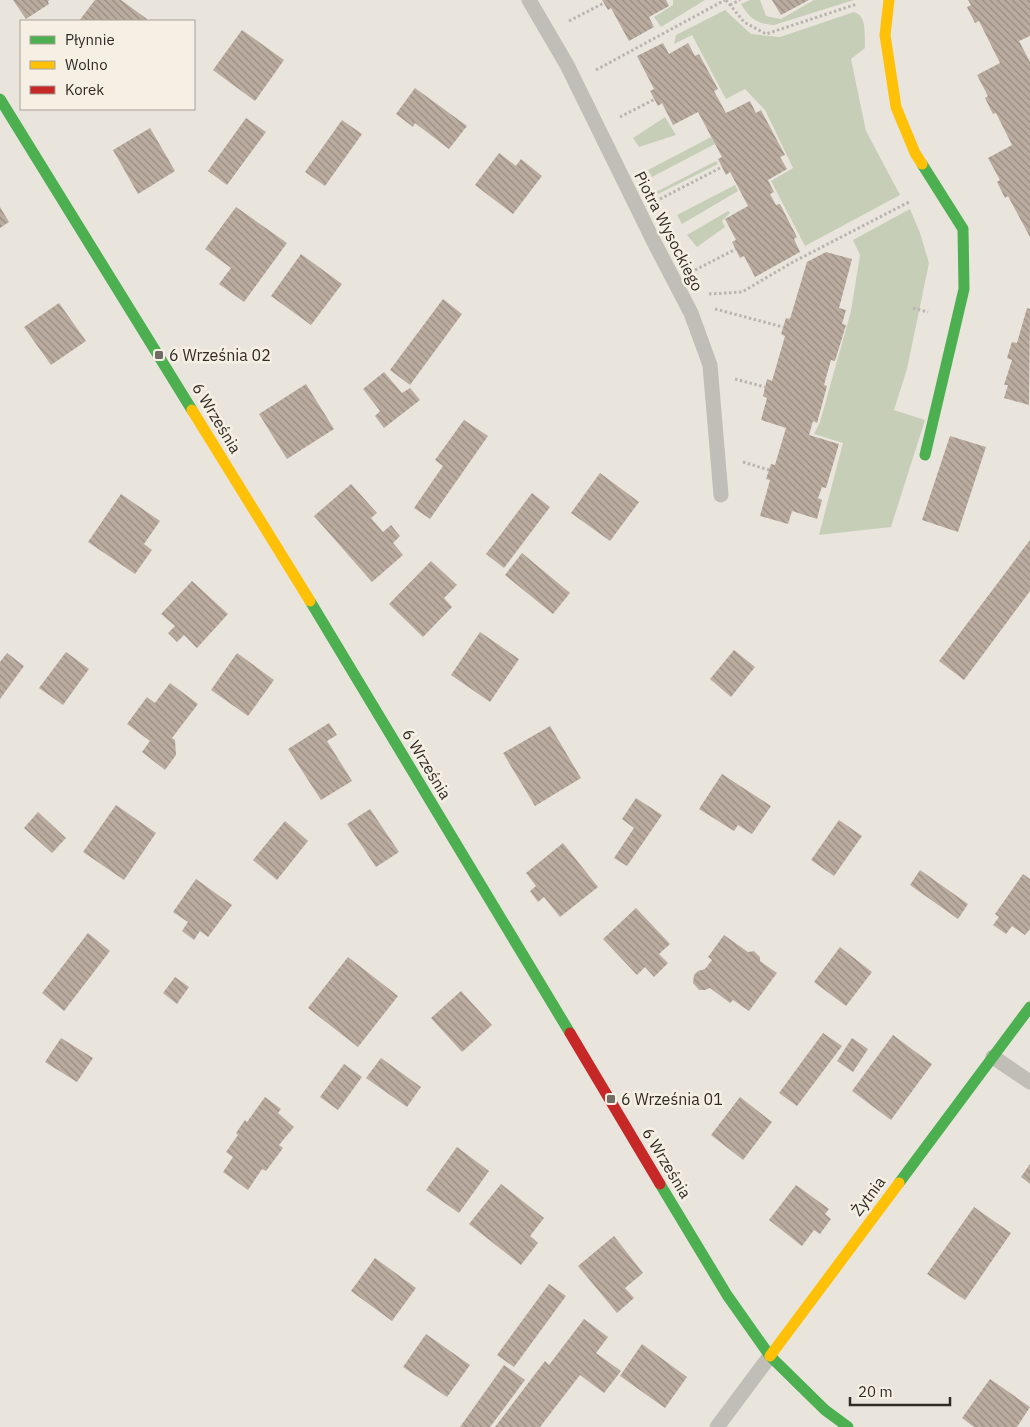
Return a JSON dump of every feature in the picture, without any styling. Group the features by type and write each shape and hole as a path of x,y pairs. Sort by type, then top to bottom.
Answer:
{"street":[{"path":"889,0 885,35 896,107 915,153 963,229 964,289 925,455"},
{"name":"6 Września","path":"0,99 336,643 727,1295 770,1356 825,1410 848,1427"},
{"name":"Żytnia","path":"770,1356 1030,1006"}],"lane":[{"name":"Piotra Wysockiego","path":"529,0 572,74 691,313 710,365 721,495"},
{"path":"993,1057 1030,1082"},
{"path":"717,1427 770,1356"}],"path":[{"path":"572,74 586,75 726,0 744,22 766,34 860,3"},
{"path":"730,5 740,0"},
{"path":"568,22 604,3"},
{"path":"618,118 655,99"},
{"path":"653,203 722,167"},
{"path":"702,294 742,292 793,262 937,188"},
{"path":"690,272 736,249"},
{"path":"710,308 783,326"},
{"path":"749,383 765,387"},
{"path":"754,465 769,470"}],"green space":[{"path":"673,0 705,0 661,27 654,17 673,5"},
{"path":"750,0 760,0 766,16 781,19 814,0 854,0 774,25 758,22 750,17 741,4"},
{"path":"725,10 751,34 780,37 854,12 858,14 863,22 865,48 851,59 866,131 900,195 805,246 771,181 793,168 765,110 745,89 726,99 692,35 674,44 676,35"},
{"path":"665,117 676,135 639,147 633,138"},
{"path":"711,137 715,144 652,177 648,170"},
{"path":"716,161 718,164 658,194 656,192"},
{"path":"735,185 738,191 682,224 677,215"},
{"path":"910,209 929,263 907,369 894,410 925,420 891,527 819,535 843,443 814,434 820,422 851,311 860,255 853,240"},
{"path":"728,211 730,213 722,221 725,227 697,247 687,235"}],"building":[{"path":"13,0 49,0 49,4 26,19"},
{"path":"95,0 121,0 147,19 146,20 80,20"},
{"path":"602,0 666,0 669,6 649,17 654,27 629,41 611,8 608,10"},
{"path":"772,0 809,0 781,15"},
{"path":"968,0 1030,0 1030,36 1019,41 1030,62 1030,237 1008,196 1005,198 997,182 1000,180 988,158 1012,145 996,113 993,114 985,98 988,96 977,75 1000,63 979,21 975,23 967,7 971,5"},
{"path":"242,30 284,60 255,101 213,70"},
{"path":"663,43 669,54 688,43 695,56 699,54 718,89 714,91 726,113 750,101 756,113 761,110 785,155 780,157 787,169 768,180 774,192 770,194 776,205 780,204 797,237 794,239 800,252 755,277 744,256 740,258 732,242 736,240 725,219 748,206 730,172 726,175 718,159 722,157 698,112 673,125 662,103 658,106 650,91 654,89 637,56"},
{"path":"415,88 467,126 449,149 415,123 413,127 396,114"},
{"path":"246,118 266,132 227,185 208,171"},
{"path":"342,120 362,134 325,186 305,172"},
{"path":"150,128 175,171 138,194 113,150"},
{"path":"499,153 516,166 521,159 542,176 513,214 475,185"},
{"path":"0,207 9,222 0,228"},
{"path":"236,207 287,243 244,302 219,284 231,268 205,249"},
{"path":"826,252 852,259 839,308 846,310 842,324 846,325 835,361 831,360 824,385 827,386 817,423 813,421 809,435 839,444 826,488 822,487 818,498 822,500 817,519 792,511 788,524 760,516 770,480 766,479 771,464 775,465 786,428 761,420 767,398 763,396 767,379 772,381 785,336 781,334 786,318 790,319 807,262"},
{"path":"301,254 342,284 311,325 271,296"},
{"path":"443,299 462,314 410,385 390,370"},
{"path":"59,303 86,341 51,365 24,327"},
{"path":"1027,308 1030,309 1029,405 1004,398 1008,385 1004,385 1012,360 1007,358 1012,342 1017,343"},
{"path":"384,372 402,393 410,388 420,400 384,428 375,416 380,411 363,389"},
{"path":"306,384 334,429 287,459 259,414"},
{"path":"464,420 488,436 430,519 414,508 443,466 435,460"},
{"path":"950,436 986,447 958,532 922,520"},
{"path":"600,473 639,502 610,541 571,513"},
{"path":"351,484 377,513 371,518 383,532 391,525 400,536 393,543 403,555 372,582 314,516"},
{"path":"532,493 550,507 504,568 486,554"},
{"path":"121,494 160,521 144,544 152,550 135,574 88,542"},
{"path":"1030,540 1030,591 964,680 939,661"},
{"path":"522,553 570,593 553,614 505,575"},
{"path":"431,561 457,585 444,598 452,607 423,637 389,604"},
{"path":"192,581 228,614 197,648 184,635 177,642 168,633 175,626 161,614"},
{"path":"480,632 519,659 490,702 451,675"},
{"path":"734,650 755,667 731,697 710,679"},
{"path":"66,652 89,669 63,705 39,688"},
{"path":"7,653 24,666 0,699 0,662"},
{"path":"237,653 274,680 248,716 211,690"},
{"path":"170,683 198,704 172,738 175,740 176,755 165,770 142,752 150,741 127,724 147,697 155,703"},
{"path":"329,723 337,735 327,741 352,781 321,800 288,749"},
{"path":"550,726 581,778 535,806 503,753"},
{"path":"722,774 771,806 752,834 738,825 734,831 699,809"},
{"path":"636,798 662,815 627,866 614,858 634,828 622,819"},
{"path":"116,805 156,833 124,880 83,852"},
{"path":"370,809 399,852 376,867 347,824"},
{"path":"38,812 66,838 52,853 24,828"},
{"path":"839,820 862,836 834,876 811,860"},
{"path":"285,821 308,841 277,880 253,860"},
{"path":"563,843 598,887 560,917 544,897 538,902 530,891 536,886 526,873"},
{"path":"920,870 968,904 958,919 910,885"},
{"path":"1023,874 1030,879 1030,929 1025,935 1012,926 1006,934 993,925 999,917 995,914"},
{"path":"196,879 232,905 208,937 200,931 194,940 182,931 188,922 173,912"},
{"path":"636,908 670,944 659,954 668,963 654,977 645,967 637,975 603,939"},
{"path":"88,933 110,951 64,1011 42,993"},
{"path":"724,935 748,952 754,951 760,957 760,961 777,973 749,1011 733,1000 730,1003 710,988 699,990 693,983 694,975 698,971 705,969 712,960 708,957"},
{"path":"840,947 872,972 846,1006 814,982"},
{"path":"348,957 398,996 358,1047 308,1008"},
{"path":"175,977 189,987 177,1004 163,993"},
{"path":"461,991 492,1025 462,1052 431,1018"},
{"path":"823,1033 842,1046 797,1106 779,1093"},
{"path":"893,1035 932,1064 891,1120 852,1091"},
{"path":"61,1038 93,1058 77,1082 45,1062"},
{"path":"852,1038 868,1049 853,1072 837,1061"},
{"path":"381,1058 421,1087 407,1107 366,1078"},
{"path":"344,1064 362,1077 338,1110 320,1097"},
{"path":"265,1097 281,1109 278,1113 294,1127 279,1145 283,1148 266,1171 262,1169 248,1190 223,1172 233,1157 226,1152 238,1135 236,1133 245,1120 247,1122"},
{"path":"740,1097 772,1122 743,1160 711,1135"},
{"path":"457,1147 489,1171 459,1213 426,1190"},
{"path":"1030,1164 1030,1184 1021,1177"},
{"path":"501,1184 544,1218 530,1236 538,1243 521,1265 469,1224"},
{"path":"796,1185 829,1209 825,1214 831,1219 820,1234 814,1230 802,1246 769,1220"},
{"path":"974,1207 1011,1233 965,1300 927,1274"},
{"path":"614,1236 643,1273 625,1288 634,1298 617,1313 578,1266"},
{"path":"375,1258 416,1288 392,1321 351,1291"},
{"path":"549,1284 566,1296 514,1367 497,1355"},
{"path":"584,1319 608,1337 596,1353 621,1371 604,1393 580,1375 540,1427 495,1427 545,1361 549,1365"},
{"path":"426,1334 470,1365 447,1397 403,1367"},
{"path":"642,1344 687,1377 665,1408 620,1376"},
{"path":"504,1365 525,1380 490,1427 460,1427"},
{"path":"990,1379 1030,1407 1017,1427 974,1427 962,1418"}],"traffic: fast":[{"path":"0,99 192,410"},
{"path":"922,164 963,229 964,289 925,455"},
{"path":"310,601 570,1033"},
{"path":"899,1183 1030,1007"},
{"path":"660,1184 727,1295 770,1356 825,1410 848,1427"}],"traffic: slow":[{"path":"889,0 885,35 896,107 915,153 922,164"},
{"path":"192,410 310,601"},
{"path":"770,1356 899,1183"}],"traffic: jam":[{"path":"570,1033 660,1184"}],"place":[{"name":"6 Września 02","path":"159,355"},
{"name":"6 Września 01","path":"611,1099"}]}
